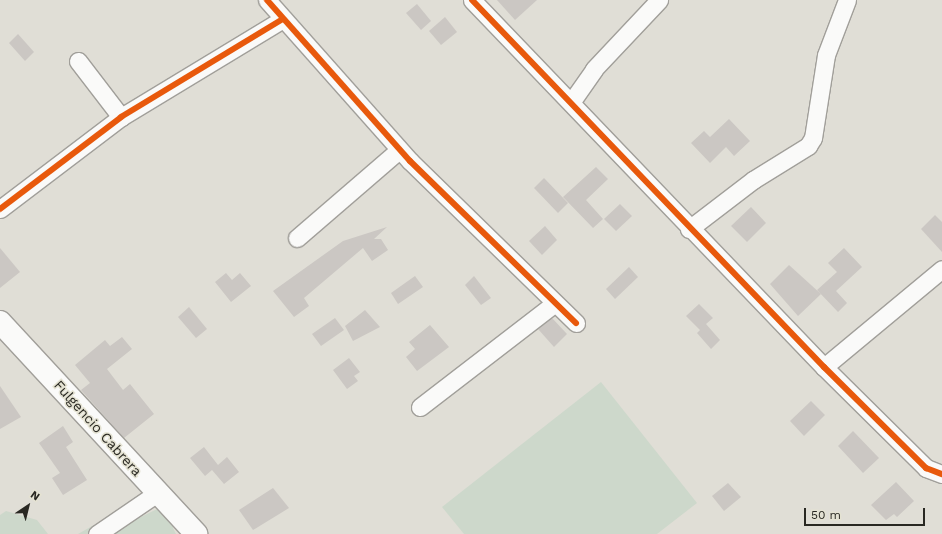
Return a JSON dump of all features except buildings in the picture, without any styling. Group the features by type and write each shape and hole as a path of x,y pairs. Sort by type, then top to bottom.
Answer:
{"main road":[{"name":"Fulgencio Cabrera","path":"0,322 196,534"}],"street":[{"path":"267,0 399,150 576,324"},
{"path":"472,0 572,101 689,229 824,367 926,468 942,474"},
{"path":"572,101 594,69 659,0"},
{"path":"689,229 753,180 808,146 813,138 824,62 847,0"},
{"path":"0,208 121,117 283,19"},
{"path":"78,61 121,117"},
{"path":"297,238 399,150"},
{"path":"824,367 942,269"},
{"path":"420,407 555,304"},
{"path":"98,534 157,493"}],"shaded area":[{"path":"601,382 697,503 657,534 464,534 442,507"},
{"path":"161,507 174,516 173,528 176,534 78,534 94,525 113,531"},
{"path":"6,511 37,520 48,534 0,534 0,515"}],"cycle path":[{"path":"267,0 410,161 576,323"},
{"path":"472,0 824,367 926,468 942,474"},
{"path":"0,209 121,117 283,19"}]}
